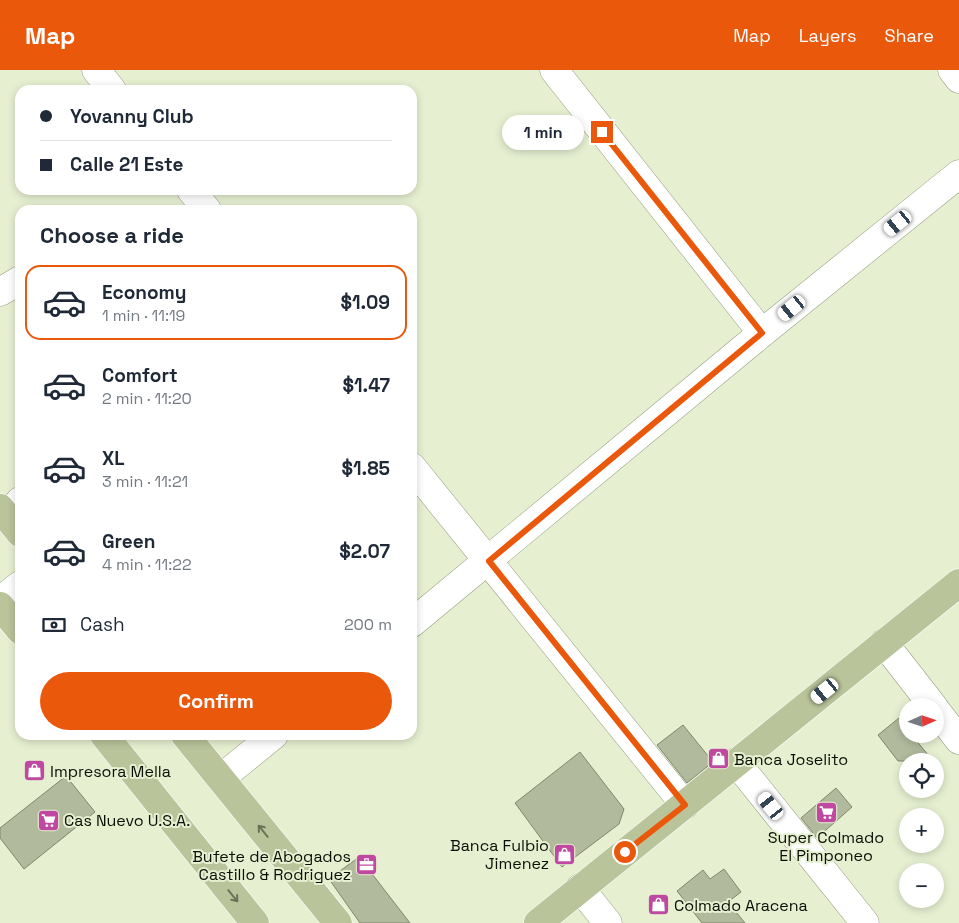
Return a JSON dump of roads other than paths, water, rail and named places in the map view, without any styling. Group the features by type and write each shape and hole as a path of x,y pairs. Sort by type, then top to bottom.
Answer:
{"main road":[{"path":"538,923 959,583"},
{"path":"0,606 15,624"},
{"path":"108,740 255,923"},
{"path":"189,740 338,923"}],"street":[{"path":"96,70 108,85"},
{"path":"554,70 762,333"},
{"path":"952,70 959,78"},
{"path":"417,619 762,333 959,174"},
{"path":"195,195 203,205"},
{"path":"0,292 15,283"},
{"path":"417,473 685,805"},
{"path":"0,601 15,589"},
{"path":"884,643 926,698"},
{"path":"944,721 959,740"},
{"path":"220,778 268,740"},
{"path":"736,762 865,923"},
{"path":"580,888 608,923"}],"place":[{"name":"Banca Joselito","path":"718,759"},
{"name":"Impresora Mella","path":"34,771"},
{"name":"Super Colmado El Pimponeo","path":"826,813"},
{"name":"Cas Nuevo U.S.A.","path":"48,820"},
{"name":"Banca Fulbio Jimenez","path":"565,854"},
{"name":"Bufete de Abogados Castillo & Rodriguez","path":"367,865"},
{"name":"Colmado Aracena","path":"658,905"}]}
